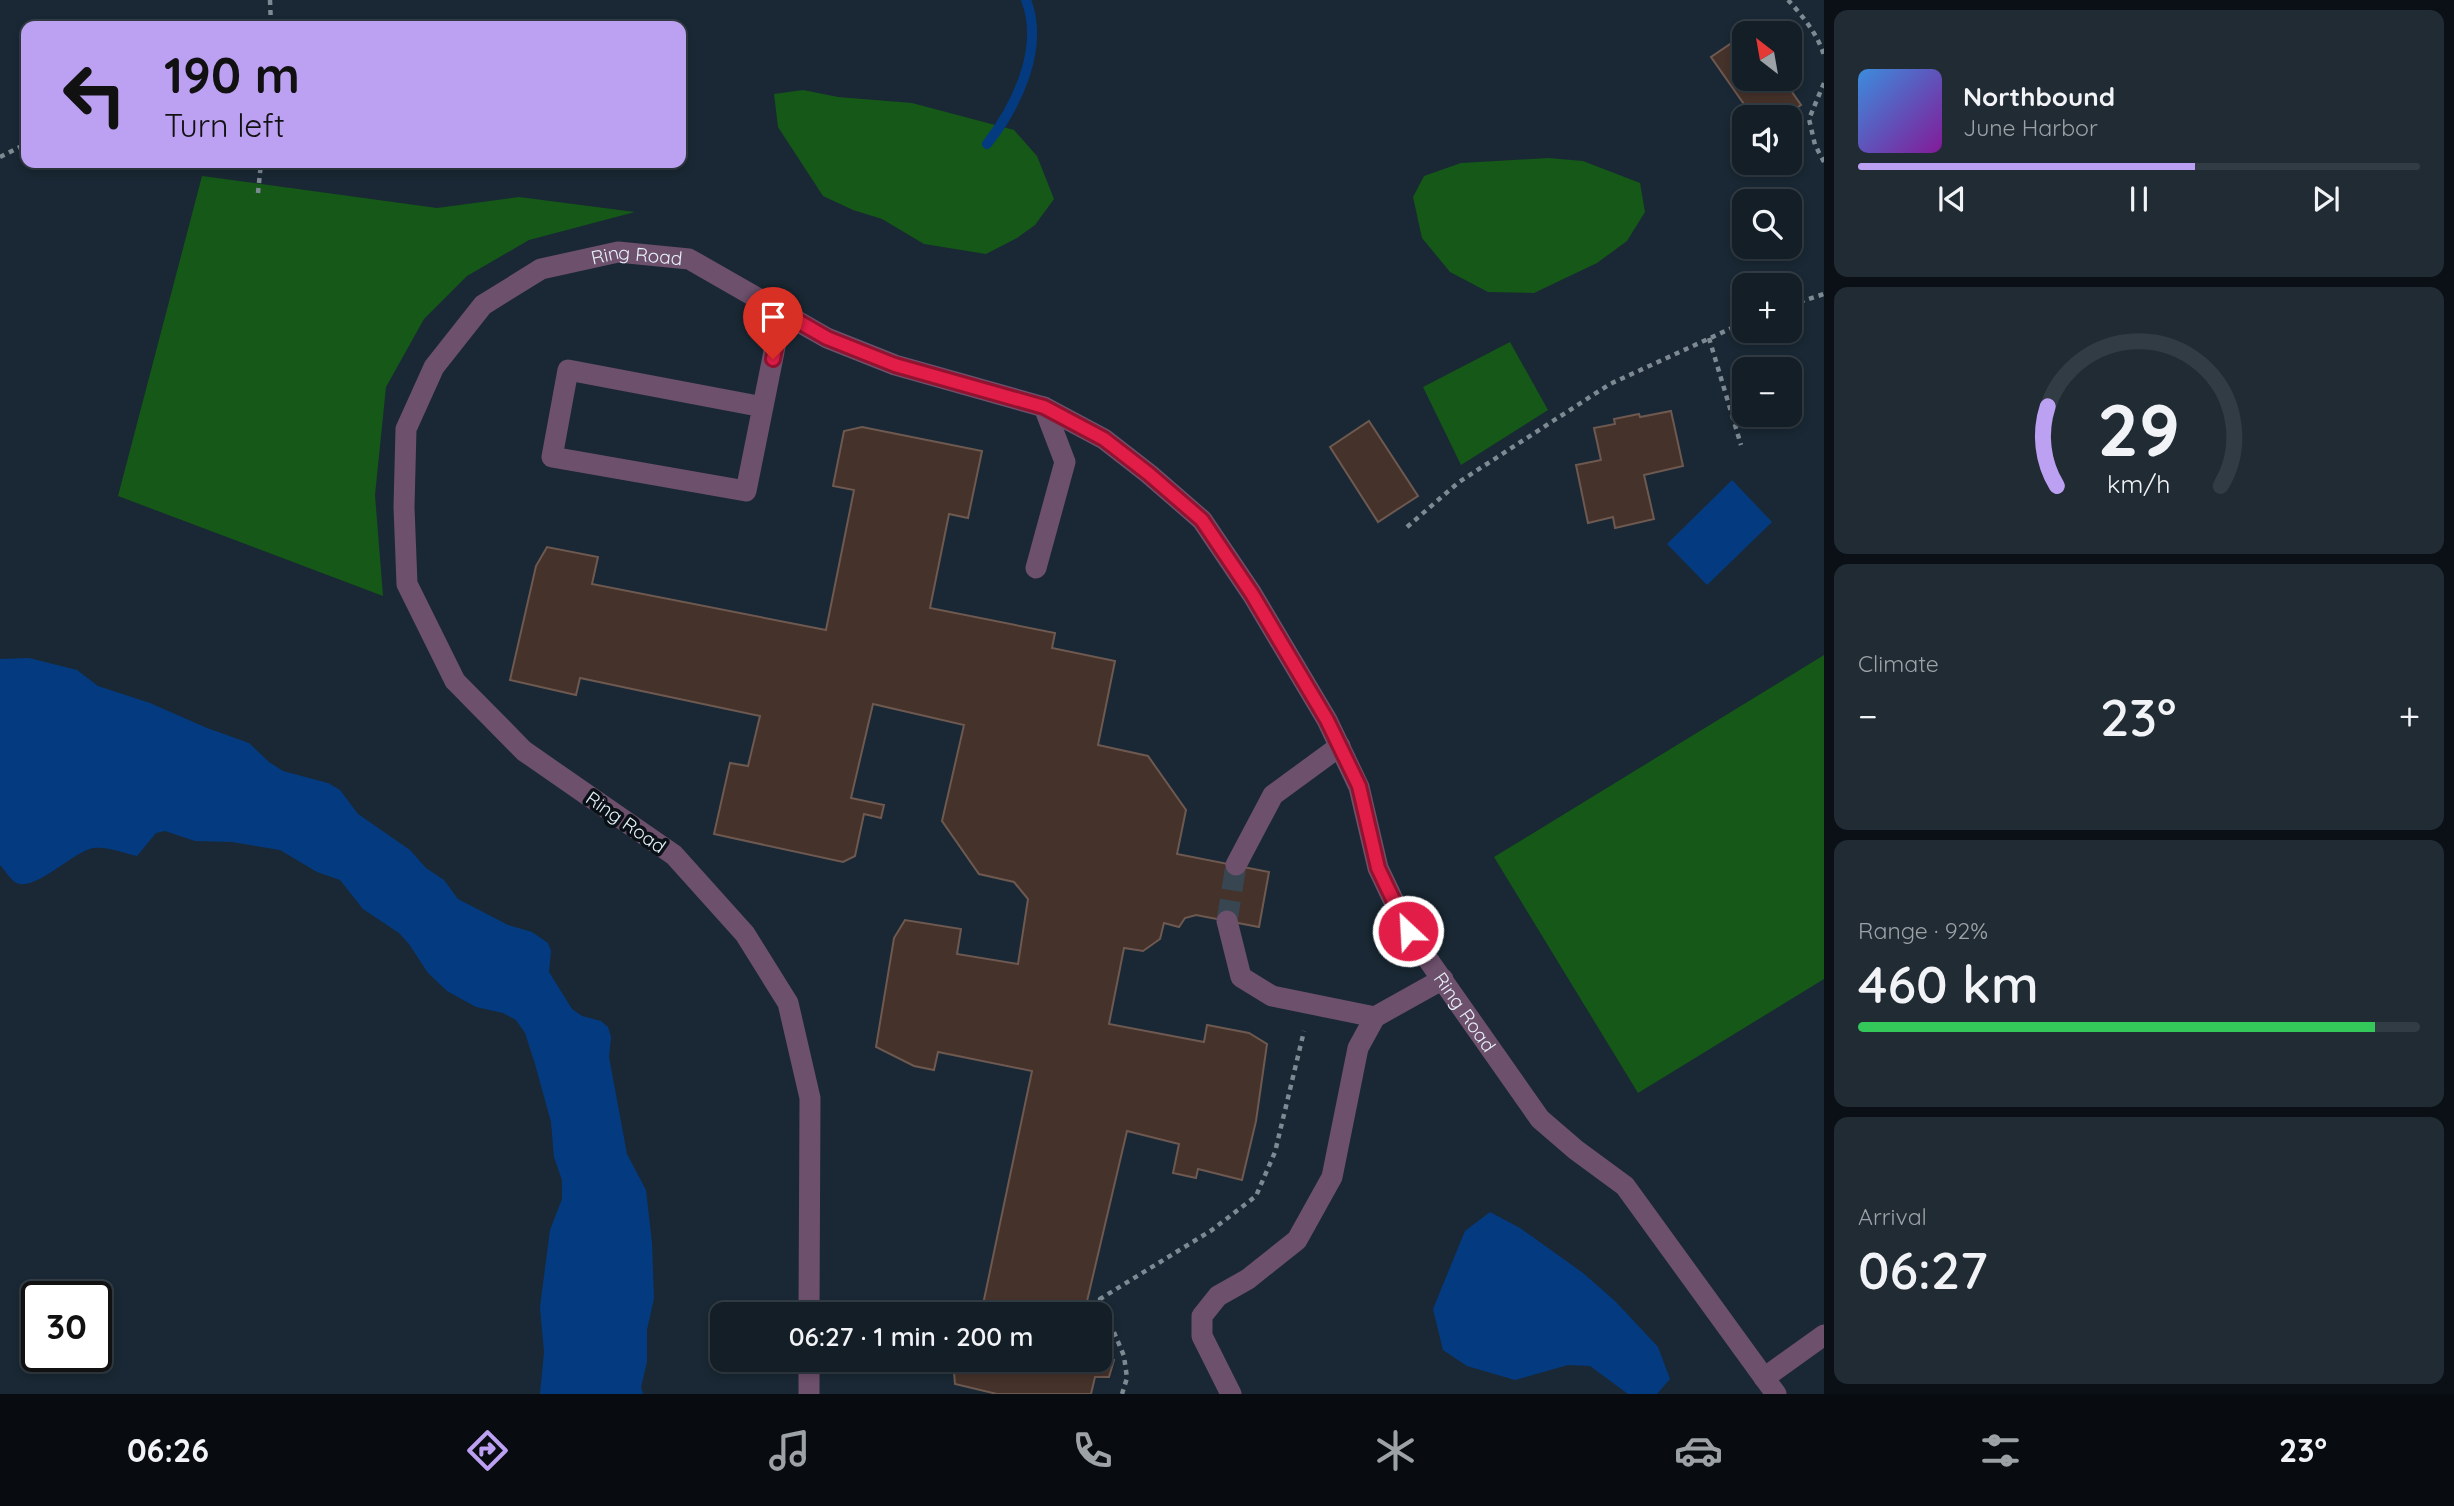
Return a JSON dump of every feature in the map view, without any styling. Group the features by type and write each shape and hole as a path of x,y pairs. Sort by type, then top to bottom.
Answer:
{"street":[{"name":"Ring Road","path":"809,1302 810,1098 789,1003 745,934 674,855 524,751 455,681 407,584 404,508 406,429 434,367 483,304 541,270 618,252 689,259 827,338 895,365 1044,407 1104,439 1202,520 1252,594 1327,720 1359,786 1378,868 1408,931 1541,1119 1576,1150 1625,1186 1770,1386"},
{"path":"763,407 568,370 552,457 746,491 763,407 782,312"},
{"path":"1036,568 1065,462 1044,407"},
{"path":"1236,865 1273,795 1340,746"},
{"path":"1227,921 1241,977 1272,996 1375,1017"},
{"path":"1231,1394 1202,1336 1202,1316 1218,1296 1248,1279 1297,1240 1332,1177 1359,1048 1375,1017 1443,979"},
{"path":"1770,1386 1824,1335"},
{"path":"809,1372 809,1394"}],"path":[{"path":"270,0 271,21"},
{"path":"1788,0 1799,11 1822,48 1824,56"},
{"path":"1824,83 1809,119 1815,145 1824,162"},
{"path":"0,158 21,147"},
{"path":"258,193 260,168"},
{"path":"1802,301 1824,294"},
{"path":"1406,527 1459,482 1610,384 1732,328"},
{"path":"1709,338 1741,445"},
{"path":"1122,1394 1127,1378 1124,1356 1100,1299 1212,1230 1256,1196 1276,1152 1310,1004"}],"green space":[{"path":"803,90 838,97 912,103 1014,130 1037,156 1054,199 1035,225 986,254 924,244 882,219 853,210 823,196 778,127 774,94"},
{"path":"1548,158 1583,161 1640,183 1645,212 1627,241 1597,263 1534,293 1488,292 1450,272 1422,238 1413,197 1424,176 1461,163"},
{"path":"202,176 437,208 519,197 635,212 529,240 467,276 424,319 386,387 375,495 383,596 118,496"},
{"path":"1510,342 1548,410 1461,465 1423,387"},
{"path":"1824,655 1824,979 1638,1093 1494,857"}],"water":[{"path":"1732,480 1772,522 1707,585 1667,544"},
{"path":"29,658 77,670 98,686 150,703 249,743 283,771 328,783 340,790 358,814 410,850 426,868 444,880 458,899 508,925 532,932 548,943 551,951 549,972 572,1009 582,1016 601,1021 608,1027 611,1037 609,1057 627,1154 646,1190 654,1298 647,1330 647,1362 641,1387 643,1394 540,1394 544,1352 540,1307 550,1230 562,1199 562,1180 554,1157 551,1122 535,1064 525,1033 516,1020 503,1013 476,1007 447,991 428,973 399,933 363,909 340,880 317,872 280,850 232,842 195,841 165,831 156,833 137,856 93,848 32,882 15,882 9,876 0,865 0,659"},
{"path":"1490,1212 1520,1228 1583,1273 1615,1301 1658,1347 1670,1379 1657,1394 1628,1394 1590,1366 1568,1365 1515,1380 1467,1366 1443,1350 1433,1309 1465,1231"}],"building":[{"path":"1732,43 1732,87 1711,57"},
{"path":"1735,91 1791,91 1801,105 1745,105"},
{"path":"1671,411 1683,466 1644,475 1654,519 1615,528 1613,517 1588,523 1576,465 1601,460 1594,428 1615,424 1614,419"},
{"path":"1369,421 1418,496 1378,522 1330,447"},
{"path":"862,427 982,451 968,518 949,514 930,608 1055,633 1052,648 1115,661 1098,745 1148,756 1186,810 1177,854 1269,872 1259,927 1196,915 1185,918 1179,927 1164,923 1160,939 1143,951 1124,948 1109,1024 1204,1042 1207,1025 1249,1033 1267,1044 1256,1121 1242,1180 1198,1169 1196,1178 1173,1173 1179,1144 1127,1131 1087,1302 984,1302 1032,1071 938,1052 934,1070 914,1066 876,1047 894,938 905,920 961,929 957,954 1018,964 1028,899 1014,882 979,874 942,821 964,725 873,704 851,798 884,805 881,818 864,814 855,856 843,862 714,834 730,763 748,766 760,716 580,678 576,695 510,680 536,566 547,547 598,557 592,584 826,630 854,490 833,486 844,431"},
{"path":"954,1372 1110,1372 1109,1377 1095,1377 1091,1394 997,1394 955,1384"}],"waterway":[{"path":"987,144 1017,95 1030,57 1031,18 1026,0"}],"tunnel":[{"path":"1227,921 1236,865"}],"route":[{"path":"773,359 782,312 827,338 895,365 1044,407 1104,439 1202,520 1252,594 1327,720 1359,786 1378,868 1408,931"}]}
